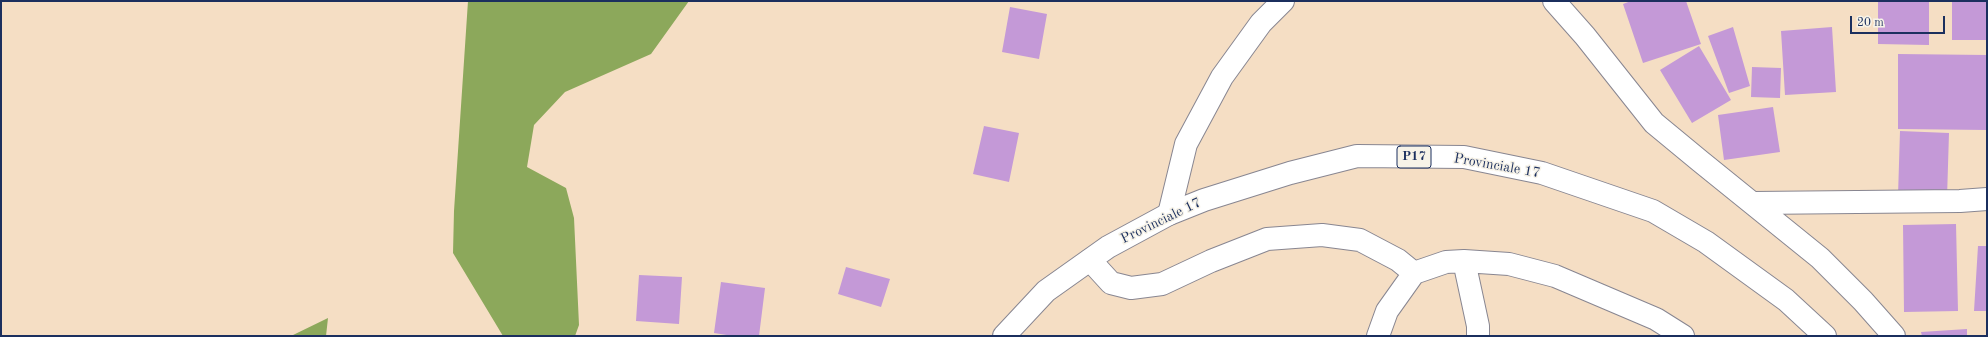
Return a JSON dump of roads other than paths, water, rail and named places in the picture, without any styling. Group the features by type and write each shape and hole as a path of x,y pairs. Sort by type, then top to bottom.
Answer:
{"street":[{"path":"1169,214 1186,144 1222,77 1261,23 1283,1"},
{"path":"1554,1 1654,123 1820,258 1863,301 1894,336"},
{"name":"Provinciale 17","path":"1004,336 1046,291 1108,247 1169,214 1204,200 1290,173 1357,156 1464,157 1542,173 1653,211 1706,242 1786,300 1825,336"},
{"path":"1754,203 1960,201 1987,199"},
{"path":"1090,260 1111,283 1131,288 1162,284 1211,261 1267,239 1322,235 1360,240 1398,260 1414,273"},
{"path":"1464,261 1478,326 1478,336"},
{"path":"1378,336 1387,311 1414,273 1446,262 1464,261 1509,264 1555,276 1656,319 1683,336"}]}
